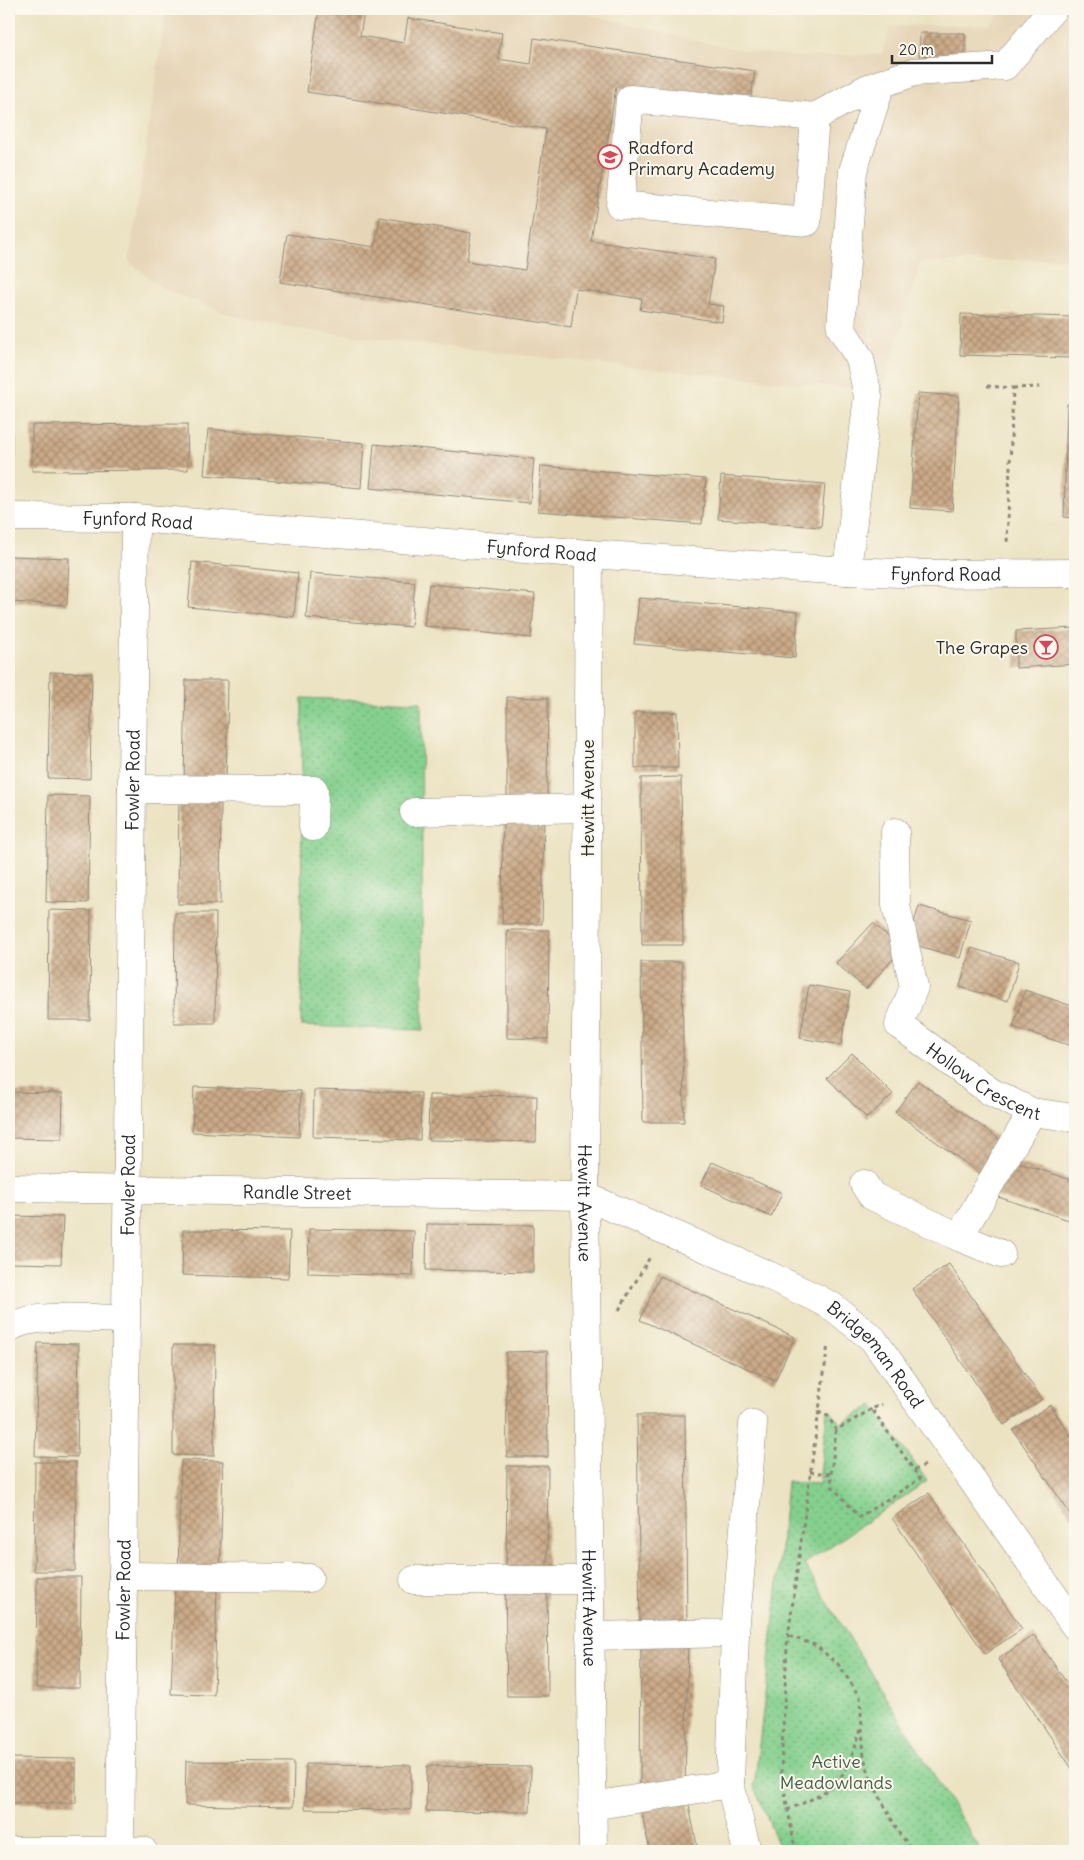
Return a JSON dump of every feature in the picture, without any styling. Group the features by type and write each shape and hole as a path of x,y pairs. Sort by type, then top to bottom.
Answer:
{"street":[{"path":"816,117 807,222 620,204 630,99 816,117 866,89 914,72 1005,66 1053,9"},
{"path":"847,571 868,396 860,359 841,328 853,171 881,84"},
{"name":"Fynford Road","path":"9,517 135,518 589,554 847,571 927,574 1075,573"},
{"name":"Fowler Road","path":"120,1851 135,518"},
{"name":"Hewitt Avenue","path":"589,554 585,1196 592,1851"},
{"path":"132,789 314,790 313,826"},
{"path":"414,812 587,808"},
{"name":"Hollow Crescent","path":"895,832 896,905 914,987 899,1025 992,1092 1032,1112 1075,1118"},
{"path":"959,1237 1032,1112"},
{"path":"864,1184 872,1196 959,1237 1001,1254"},
{"name":"Randle Street","path":"9,1188 585,1196"},
{"name":"Bridgeman Road","path":"585,1196 768,1275 833,1307 873,1339 1075,1626"},
{"path":"9,1328 16,1322 34,1319 125,1319"},
{"path":"747,1851 730,1784 735,1634 753,1424"},
{"path":"123,1576 309,1578"},
{"path":"414,1580 589,1580"},
{"path":"590,1636 735,1634"},
{"path":"592,1806 730,1784"},
{"path":"9,1851 143,1851"}],"path":[{"path":"987,386 1013,388 1040,387"},
{"path":"1006,574 1013,388"},
{"path":"616,1314 666,1230"},
{"path":"798,1851 794,1843 787,1810 782,1772 789,1636 833,1307"},
{"path":"836,1430 909,1390"},
{"path":"818,1412 828,1416 836,1430 831,1474 832,1486 859,1517 920,1479 872,1409"},
{"path":"810,1472 831,1474"},
{"path":"789,1636 814,1645 838,1664 860,1697 864,1758 872,1782 900,1835 915,1851"},
{"path":"787,1810 816,1798 838,1782 852,1760 862,1725"}],"shaded area":[{"name":"Radford Primary Academy","path":"166,9 566,9 693,40 753,52 804,57 882,54 890,26 990,25 1003,9 1075,9 1075,258 920,263 882,391 621,366 311,331 234,316 163,289 129,262"}],"green space":[{"path":"302,698 421,702 423,1030 301,1026"},
{"name":"Active Meadowlands","path":"873,1405 927,1481 804,1564 981,1851 781,1851 754,1787 776,1601 787,1482 819,1484 827,1411 831,1412 841,1424"}],"building":[{"path":"319,9 344,9 364,12 360,36 404,43 408,18 502,33 498,59 531,64 534,38 755,71 750,104 616,87 591,241 715,259 708,304 724,306 722,322 640,310 642,299 576,289 571,327 280,282 287,234 375,247 380,217 471,233 467,261 525,270 546,129 307,92"},
{"path":"920,33 965,33 965,61 919,62"},
{"path":"961,314 1073,317 1072,358 960,355"},
{"path":"918,393 959,396 952,511 910,508"},
{"path":"1067,404 1075,404 1075,518 1064,517"},
{"path":"12,422 12,468 9,468 9,423"},
{"path":"187,424 188,470 32,471 32,425"},
{"path":"208,429 364,443 361,488 204,475"},
{"path":"374,444 534,459 530,503 370,488"},
{"path":"541,466 706,479 702,524 538,511"},
{"path":"721,476 825,484 821,527 718,519"},
{"path":"9,556 69,558 67,605 9,602"},
{"path":"192,562 298,573 294,617 188,607"},
{"path":"310,573 415,582 411,627 306,618"},
{"path":"429,584 535,594 531,638 424,626"},
{"path":"639,598 798,612 795,658 634,644"},
{"name":"The Grapes","path":"1075,628 1075,664 1016,668 1016,631"},
{"path":"50,672 92,673 90,779 48,778"},
{"path":"186,680 228,680 226,783 184,782"},
{"path":"507,697 548,698 547,800 507,800"},
{"path":"635,712 677,712 678,768 635,768"},
{"path":"681,777 683,945 642,945 641,778"},
{"path":"48,795 90,796 88,903 46,902"},
{"path":"179,798 221,799 220,904 178,904"},
{"path":"503,816 544,817 542,924 502,924"},
{"path":"919,906 971,920 960,958 908,943"},
{"path":"49,910 91,911 90,1020 48,1020"},
{"path":"175,913 216,913 215,1023 174,1023"},
{"path":"873,923 902,949 866,989 836,963"},
{"path":"507,930 549,930 548,1039 507,1038"},
{"path":"971,948 1019,962 1008,1001 960,987"},
{"path":"641,962 682,962 684,1122 643,1122"},
{"path":"809,985 850,992 841,1045 800,1038"},
{"path":"1025,990 1075,1007 1075,1047 1013,1027"},
{"path":"852,1053 893,1094 867,1118 827,1078"},
{"path":"918,1081 1005,1143 982,1175 895,1112"},
{"path":"194,1087 301,1091 299,1137 192,1132"},
{"path":"314,1090 421,1093 420,1140 313,1137"},
{"path":"9,1092 63,1093 62,1139 9,1138"},
{"path":"429,1095 537,1096 536,1142 428,1140"},
{"path":"1007,1159 1075,1181 1075,1222 995,1196"},
{"path":"712,1162 782,1193 771,1217 701,1185"},
{"path":"9,1216 63,1217 61,1264 9,1263"},
{"path":"427,1224 533,1225 533,1272 426,1270"},
{"path":"309,1229 414,1231 413,1276 308,1273"},
{"path":"183,1230 290,1231 288,1278 182,1275"},
{"path":"949,1264 1042,1399 1004,1425 912,1289"},
{"path":"660,1276 795,1337 775,1381 640,1320"},
{"path":"38,1343 79,1344 77,1457 35,1456"},
{"path":"173,1345 215,1345 214,1456 173,1455"},
{"path":"547,1351 548,1457 507,1457 506,1352"},
{"path":"1050,1405 1075,1442 1075,1521 1013,1430"},
{"path":"637,1415 685,1415 687,1630 640,1631"},
{"path":"181,1460 223,1461 220,1575 178,1573"},
{"path":"35,1462 76,1462 75,1571 34,1571"},
{"path":"507,1466 548,1466 547,1575 506,1575"},
{"path":"929,1493 1022,1629 985,1654 892,1518"},
{"path":"37,1577 81,1577 80,1688 36,1688"},
{"path":"175,1586 217,1587 214,1695 171,1694"},
{"path":"505,1587 547,1587 548,1696 507,1696"},
{"path":"1034,1635 1075,1695 1075,1773 998,1659"},
{"path":"641,1641 688,1642 685,1788 640,1788"},
{"path":"9,1758 76,1759 76,1803 9,1803"},
{"path":"186,1761 294,1762 293,1807 185,1805"},
{"path":"306,1764 411,1765 411,1810 305,1809"},
{"path":"427,1766 531,1767 530,1812 426,1811"},
{"path":"688,1800 698,1851 650,1851 641,1809"}],"place":[{"name":"Radford Primary Academy","path":"610,157"},
{"name":"The Grapes","path":"1046,647"}]}
